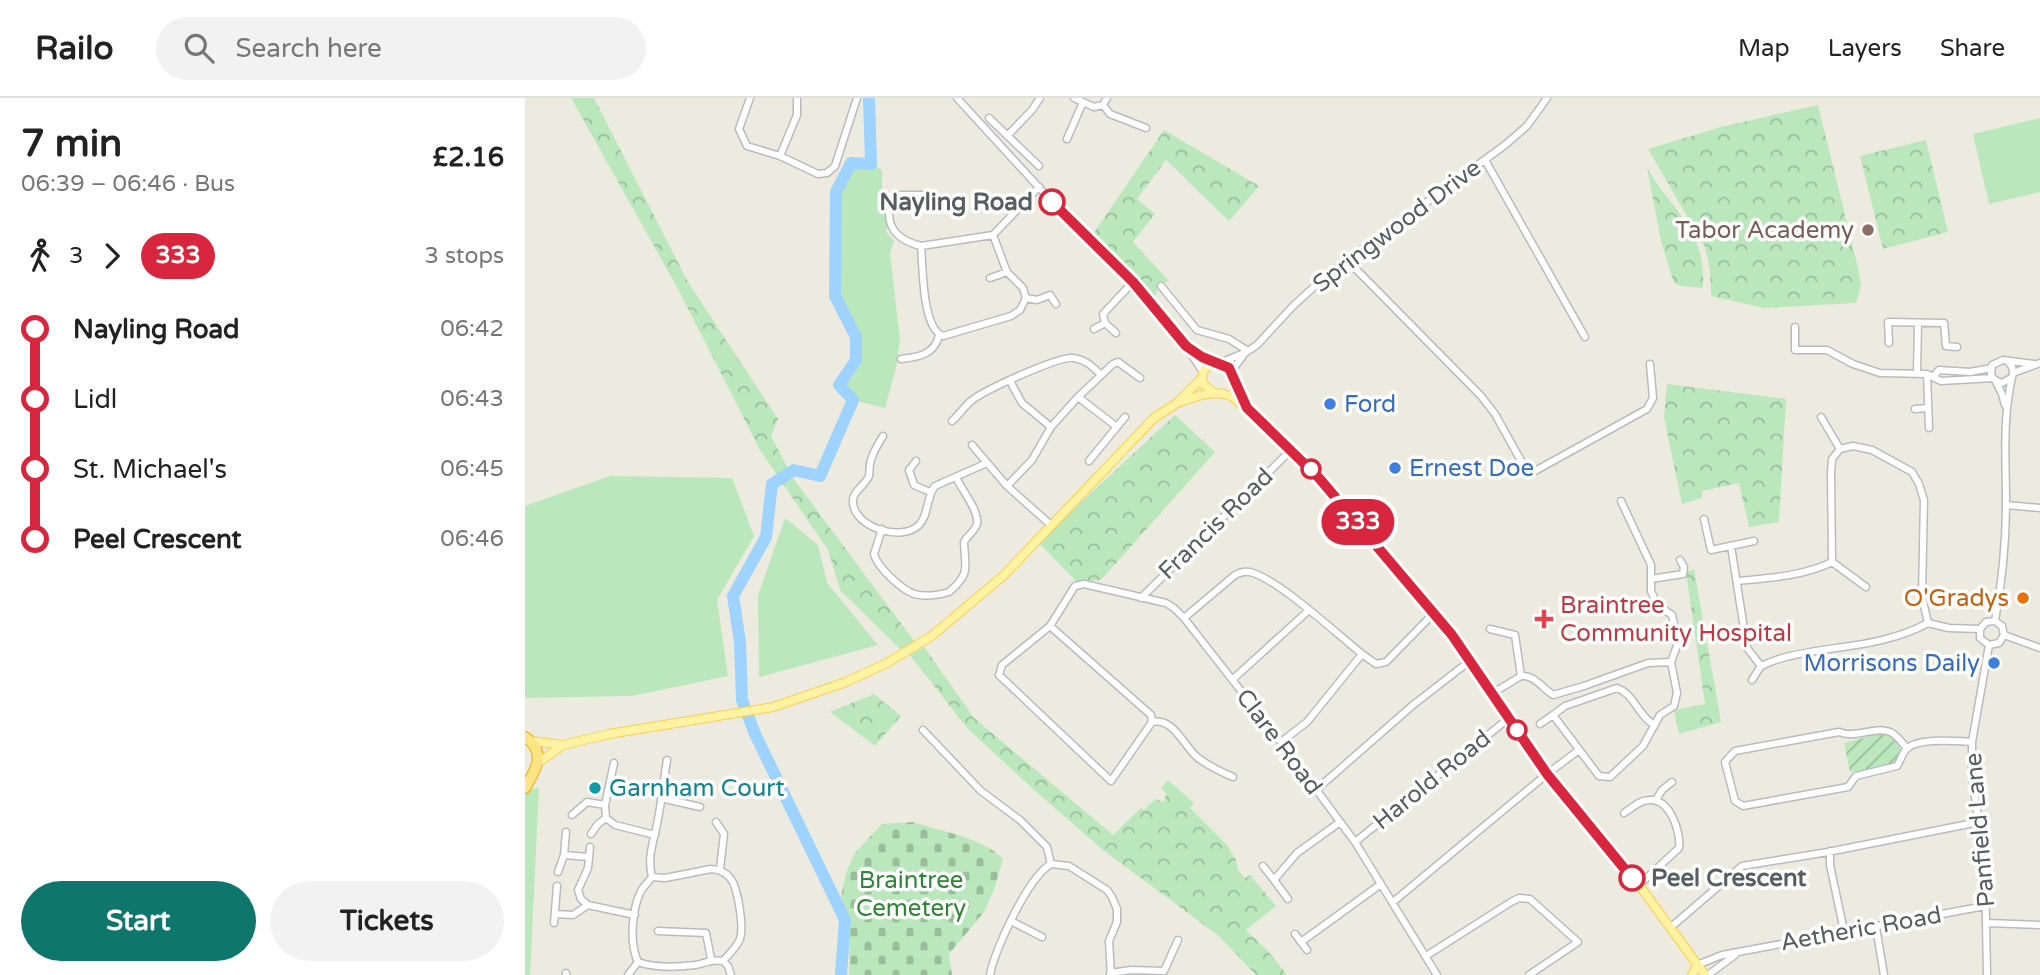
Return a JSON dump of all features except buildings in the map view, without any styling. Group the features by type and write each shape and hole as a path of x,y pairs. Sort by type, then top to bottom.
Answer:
{"highway":[{"path":"525,788 539,762 537,751 528,739"}],"main road":[{"path":"539,762 563,745 610,734 770,708 831,687 887,663 933,635 1004,575 1154,418 1177,403 1209,364 1217,363 1232,375 1247,408"},
{"path":"1202,375 1205,387 1233,397 1247,408 1343,504 1471,660 1547,774 1639,885 1706,975"},
{"path":"1177,403 1219,393 1229,387 1232,375"},
{"path":"528,739 563,745"},
{"path":"1692,975 1697,965"}],"street":[{"path":"750,98 739,129 747,146 780,156 818,174 827,173 835,166 857,98"},
{"path":"780,156 797,115 797,98"},
{"path":"957,98 1039,187 1133,282 1186,346 1202,375"},
{"path":"1007,136 1040,98"},
{"path":"1074,98 1094,107 1103,105 1107,98"},
{"name":"Springwood Drive","path":"1217,363 1257,345 1316,284 1485,160 1527,125 1547,98"},
{"path":"1067,139 1083,102"},
{"path":"1103,105 1111,114 1146,128"},
{"path":"989,118 1039,166"},
{"path":"1485,160 1585,337"},
{"path":"923,195 900,195 892,199 889,208 896,235 905,242 921,246 993,235 1039,187"},
{"path":"939,335 951,335 1011,316 1020,310 1026,299 1023,288 1007,272 993,235"},
{"path":"901,359 928,353 938,341 939,335 928,318 921,246"},
{"path":"1347,260 1481,396 1495,414 1525,468 1535,471 1647,409 1653,398 1650,364"},
{"path":"990,278 1007,272"},
{"path":"1116,333 1105,323 1104,310 1133,282"},
{"path":"1161,286 1197,330 1229,339 1246,352"},
{"path":"1026,299 1037,300 1050,295 1056,304"},
{"path":"1889,343 1888,322 1944,323 1946,346 1957,347"},
{"path":"1094,328 1105,323"},
{"path":"1917,373 1918,323"},
{"path":"1795,327 1795,353 1827,350 1853,364 1880,373 1917,373 1931,375 1941,381 1994,379 2002,383 2012,375 2037,364"},
{"path":"1186,346 1217,363"},
{"name":"Springwood Drive","path":"1232,375 1246,352"},
{"path":"952,421 971,401 989,389 1071,357 1088,362 1101,375"},
{"path":"1931,375 1939,370 1970,372 1991,368 1997,361 2037,364"},
{"path":"2005,407 2012,375 2012,367 2008,361"},
{"path":"1007,486 1032,460 1051,427 1113,363 1118,362 1140,377"},
{"path":"1991,368 2005,407 2006,505 2003,580 1995,621"},
{"path":"1929,428 1927,408 1931,375"},
{"path":"1010,381 1022,403 1051,427"},
{"path":"1078,397 1117,427"},
{"path":"1915,409 1927,408"},
{"path":"1090,461 1125,417"},
{"path":"1821,417 1840,449"},
{"path":"883,436 870,462 869,476 852,502 858,516 869,525 882,529 902,533 918,526 924,517 930,492 939,483 987,463"},
{"path":"972,445 1007,486 1052,526"},
{"path":"1832,562 1832,459 1840,449 1853,446 1872,450 1912,472 1924,499 1922,597 1928,623"},
{"name":"Francis Road","path":"1141,598 1291,450"},
{"path":"916,460 909,470 914,485 930,492"},
{"path":"882,529 874,554 880,568 910,592 949,592 963,578 967,564 964,542 978,521 975,509 963,493 956,477"},
{"path":"2006,505 2040,508"},
{"path":"1553,715 1599,776 1610,777 1627,764 1643,746 1660,715 1674,706 1677,693 1671,662 1678,643 1672,615 1657,605 1651,591 1651,565 1621,507"},
{"path":"1704,519 1711,550 1754,541"},
{"path":"1731,546 1747,648 1761,666"},
{"path":"1651,579 1683,574 1680,559"},
{"path":"1738,581 1796,573 1832,562"},
{"path":"1832,562 1866,587"},
{"path":"1184,618 1228,580 1244,571 1271,582 1377,664 1386,663 1434,613"},
{"path":"1071,578 1075,586 1049,626 1002,665 999,675 1111,781 1152,722 1161,721 1170,726 1194,755 1233,777"},
{"name":"Clare Road","path":"1075,586 1084,584 1165,604 1174,608 1184,618 1355,842 1437,975"},
{"path":"1233,680 1308,611"},
{"path":"1995,621 2002,626 2004,635 1999,643 1989,645 1980,638 1980,629 1986,622 1995,621"},
{"path":"1752,680 1761,666 1781,658 1884,641 1928,623 1949,628 1980,629"},
{"path":"1049,626 1147,710 1152,722"},
{"path":"1490,629 1515,635 1521,676"},
{"path":"2004,635 2040,648"},
{"name":"Panfield Lane","path":"1987,975 1985,867 1972,776 1972,742 1989,645"},
{"path":"1281,742 1307,722 1362,654"},
{"path":"1316,790 1413,705 1471,660"},
{"path":"1493,694 1521,676 1534,678 1544,690 1553,695 1648,663 1671,662"},
{"path":"1540,724 1565,706 1617,688 1625,690 1653,724"},
{"name":"Harold Road","path":"1355,842 1509,718"},
{"path":"923,730 974,784 1020,820 1047,847 1051,864"},
{"path":"1887,731 1894,734 1906,748 1897,766 1856,776 1848,787 1743,806 1735,801 1725,762 1735,751 1839,732 1848,736 1887,731"},
{"path":"1906,748 1945,740 1972,742"},
{"path":"1392,902 1579,750"},
{"path":"652,877 650,847 655,835 667,760"},
{"path":"614,763 605,805 606,818 615,825 655,835"},
{"path":"1656,800 1672,782"},
{"path":"661,798 700,807"},
{"path":"1624,813 1639,803 1656,800 1675,820 1680,839 1679,848 1639,885"},
{"path":"572,815 587,802 605,805"},
{"path":"591,834 606,818"},
{"path":"716,822 725,834 720,869"},
{"path":"1274,880 1297,853 1340,822"},
{"path":"1670,928 1742,866 1979,822"},
{"path":"558,872 564,855 566,832"},
{"path":"590,847 587,868 578,890 581,899 588,905 635,915"},
{"path":"1831,851 1830,865 1844,932"},
{"path":"564,855 589,857"},
{"path":"990,975 992,960 1011,921 1039,873 1051,864 1069,866 1107,890 1112,897 1117,909 1117,922 1109,940 1111,974 1131,970 1164,971 1178,940"},
{"path":"1263,866 1287,899"},
{"path":"638,962 632,944 635,915 641,891 652,877 720,869 730,876 736,888 743,927 740,941 723,961"},
{"path":"1301,942 1381,884"},
{"path":"554,923 557,886"},
{"path":"1426,956 1519,898 1530,899 1579,942 1529,975"},
{"path":"555,914 573,915 588,905"},
{"name":"Aetheric Road","path":"1697,965 1722,955 1985,906"},
{"path":"1011,921 1042,937"},
{"path":"1987,923 2040,925"},
{"path":"1875,927 1884,975"},
{"path":"658,931 706,933 711,959"},
{"path":"1295,934 1307,950"},
{"name":"Aetheric Road","path":"1706,975 1737,954"},
{"path":"638,962 653,965 698,965 711,959 723,961 728,966 730,975"},
{"path":"628,975 638,962"},
{"path":"677,965 677,975"}],"green space":[{"path":"571,98 594,98 688,282 778,419 771,436 793,478 914,641 901,650 840,590 828,550 760,450 678,289"},
{"path":"1818,105 1858,268 1861,285 1856,303 1764,308 1711,296 1710,269 1705,247 1648,149 1721,127"},
{"path":"2040,118 2040,192 1989,204 1973,134"},
{"path":"1164,130 1259,186 1229,221 1166,160 1137,199 1155,214 1133,242 1169,281 1158,286 1153,306 1089,240"},
{"path":"1926,140 1948,232 1883,249 1860,156"},
{"path":"851,163 871,164 882,170 887,233 894,241 890,253 900,340 896,368 885,408 853,400 839,385 856,360 856,337 835,296 836,192"},
{"path":"1647,168 1694,236 1703,268 1703,288 1674,283 1661,241"},
{"path":"1667,384 1786,399 1779,522 1749,527 1739,483 1702,491 1702,498 1682,504 1664,417"},
{"path":"1175,415 1215,452 1101,580 1077,582 1038,542"},
{"path":"610,476 732,478 754,536 717,600 728,676 632,696 525,698 525,506"},
{"path":"785,518 818,545 827,583 878,645 759,677 758,596"},
{"path":"1694,569 1721,722 1679,734 1674,710 1705,704 1686,572"},
{"path":"924,647 974,718 1113,835 1141,808 1144,810 1155,799 1164,802 1166,793 1161,788 1168,780 1194,803 1190,808 1227,845 1236,860 1238,870 1245,878 1250,875 1276,906 1246,930 1268,951 1287,975 1256,975 1219,936 1103,850 1032,788 967,728 910,655"},
{"path":"874,694 901,716 875,746 830,712"},
{"path":"1886,732 1899,744 1901,751 1893,768 1850,772 1844,743"},
{"path":"539,788 530,975 525,975 525,790"},
{"name":"Braintree Cemetery","path":"913,822 973,840 995,852 1003,859 995,887 984,912 949,954 952,975 849,975 850,925 841,896 847,870 855,853 882,824"}],"waterway":[{"path":"841,975 845,920 755,734 742,700 740,642 733,596 766,537 772,484 794,470 820,476 853,400 839,385 856,360 856,337 835,296 836,192 851,163 871,164 869,98"}],"bus line":[{"name":"333","path":"1052,202 1133,282 1186,346 1202,357 1229,368 1247,408 1319,478 1452,635 1532,754 1632,878"}],"place":[{"name":"Nayling Road","path":"1052,202"},
{"name":"Tabor Academy","path":"1868,230"},
{"name":"Ford","path":"1330,404"},
{"name":"Ernest Doe","path":"1395,468"},
{"name":"O'Gradys","path":"2023,598"},
{"name":"Braintree Community Hospital","path":"1544,619"},
{"name":"Morrisons Daily","path":"1994,663"},
{"name":"Garnham Court","path":"595,788"},
{"name":"Peel Crescent","path":"1632,878"}]}
